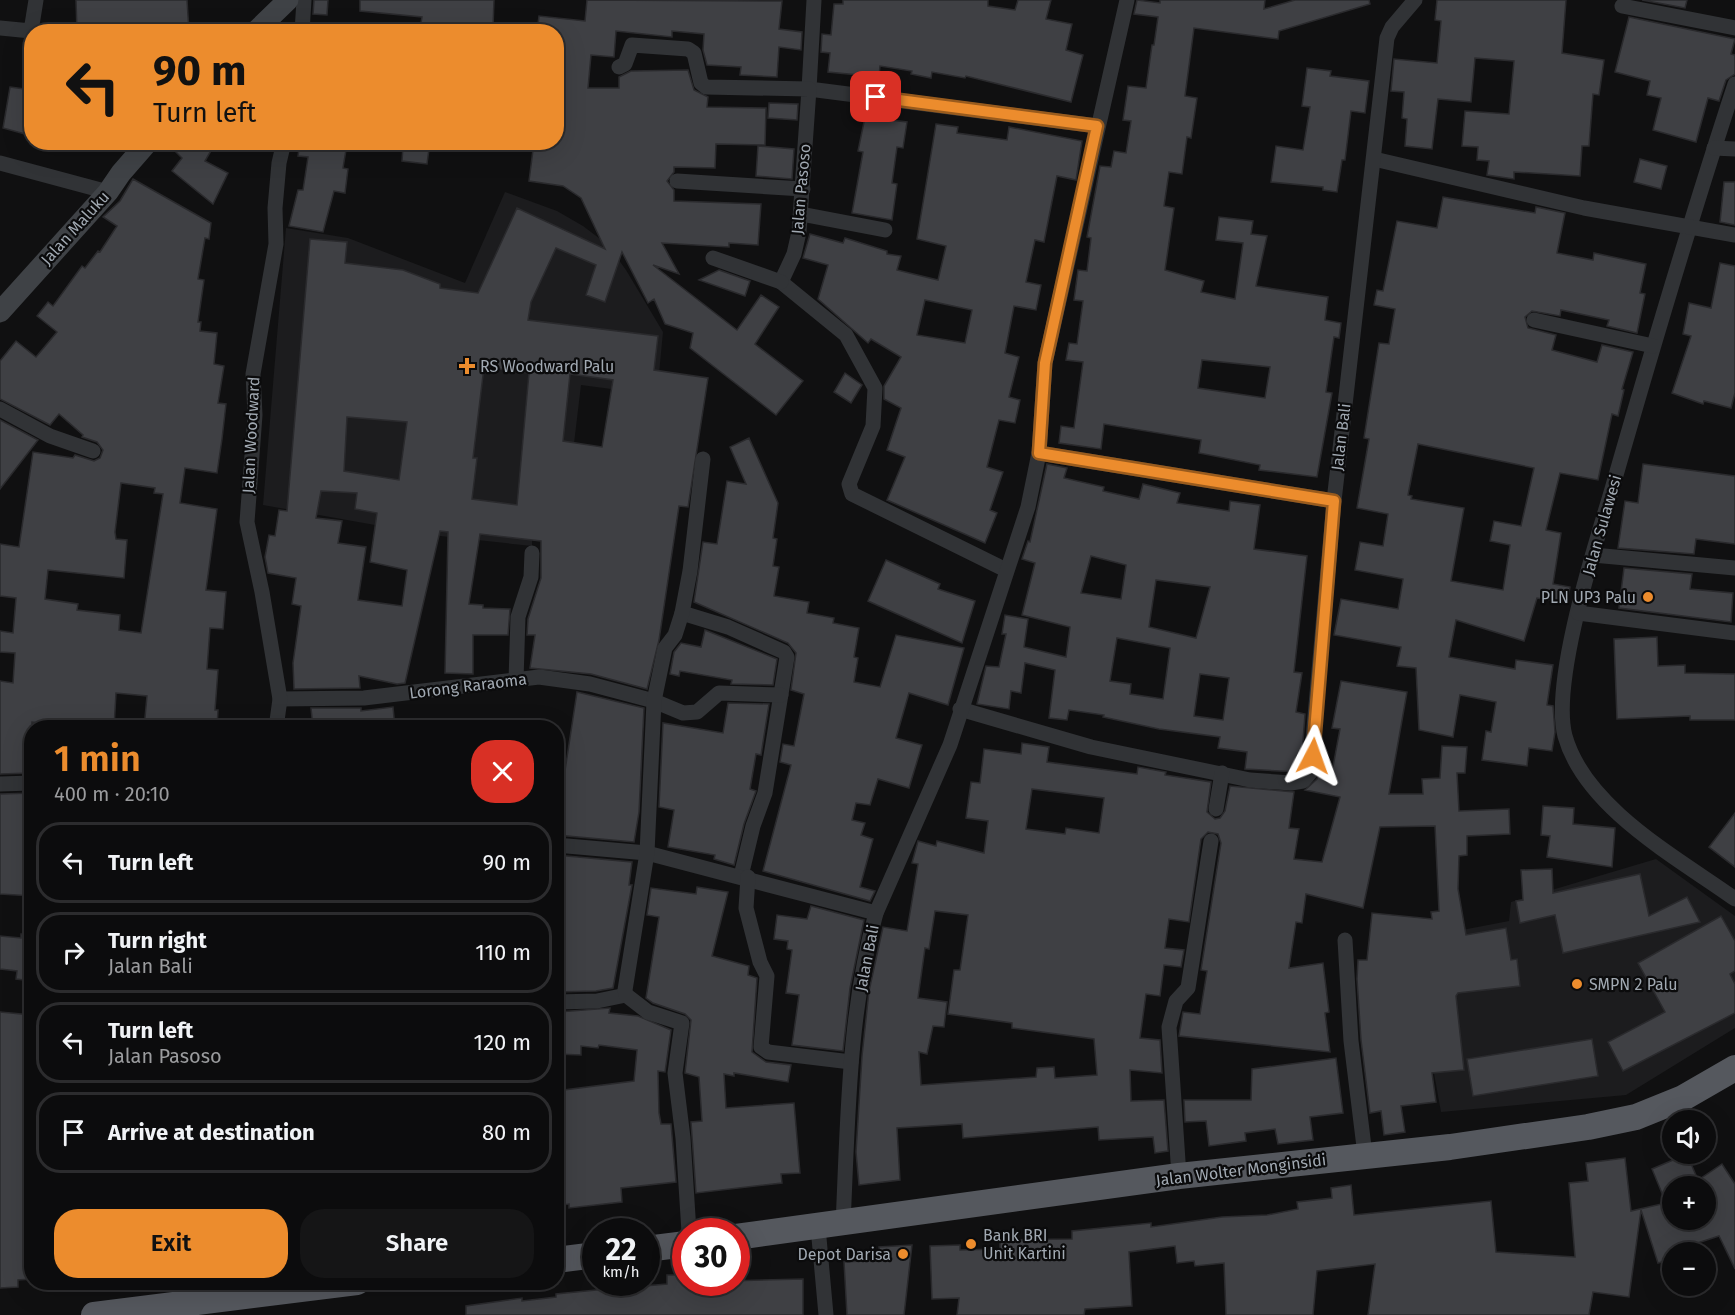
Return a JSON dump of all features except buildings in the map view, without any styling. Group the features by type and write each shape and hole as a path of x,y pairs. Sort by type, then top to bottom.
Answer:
{"highway":[{"name":"Jalan Wolter Monginsidi","path":"750,1235 1179,1176 1450,1147 1588,1127 1636,1117 1683,1098 1735,1068"},
{"path":"564,1259 582,1257"},
{"path":"94,1315 213,1308 296,1290"}],"main road":[{"path":"263,24 288,0"},
{"name":"Jalan Maluku","path":"0,312 108,192 141,150"}],"street":[{"path":"32,24 36,0"},
{"path":"302,24 304,0"},
{"name":"Jalan Pasoso","path":"783,283 794,254 801,214 813,0"},
{"name":"Jalan Bali","path":"843,1224 855,1018 876,913 950,746 960,709 1028,507 1039,453 1045,363 1127,0"},
{"name":"Jalan Bali","path":"960,709 1091,747 1250,780 1291,783 1304,780 1310,773 1334,501 1387,38 1396,21 1414,0"},
{"path":"1622,6 1735,28"},
{"path":"0,28 24,30"},
{"path":"619,67 625,64 632,45 687,49 694,53 701,83 706,87 809,89 1097,126"},
{"name":"Jalan Sulawesi","path":"1735,84 1653,346 1593,555 1578,613 1562,694 1564,728 1573,755 1588,781 1644,835 1735,899"},
{"path":"1714,148 1735,149"},
{"name":"Jalan Woodward","path":"277,720 280,699 262,592 247,522 255,415 254,374 276,244 275,208 282,150"},
{"path":"1374,159 1584,208 1735,235"},
{"path":"0,163 108,192"},
{"path":"677,182 803,189"},
{"path":"801,214 885,230"},
{"path":"713,258 783,283 846,335 876,388 873,426 849,484 852,494 1006,570"},
{"path":"1534,320 1653,346"},
{"path":"0,409 42,432 93,451"},
{"path":"1039,453 1334,501"},
{"path":"626,995 647,853 654,701 664,648 675,635 682,614 690,571 703,459"},
{"path":"516,680 518,617 531,577 532,553"},
{"path":"1593,555 1735,568"},
{"path":"1578,613 1735,633"},
{"path":"682,614 728,627 785,653 781,695 765,793 753,826 745,877 746,908 760,962 767,976 761,1047 768,1052 851,1062"},
{"name":"Lorong Raraoma","path":"280,699 364,698 539,677 590,684 654,701 683,713 691,713 719,693 781,695"},
{"path":"1216,809 1222,773"},
{"path":"0,784 24,783"},
{"path":"1179,1176 1169,1027 1176,1001 1188,988 1211,841"},
{"path":"564,846 647,853 876,913"},
{"path":"1346,940 1352,1048 1365,1155"},
{"path":"564,1002 597,1001 626,995 648,1012 681,1023 675,1073 683,1138 688,1218"},
{"path":"818,1227 826,1315"}],"shaded area":[{"name":"RS Woodward Palu","path":"505,192 557,211 583,226 608,245 626,270 663,332 657,395 581,385 567,502 533,499 532,546 431,535 263,505 286,228 348,238 465,283"},
{"name":"SMPN 2 Palu","path":"1656,859 1735,916 1735,1028 1626,1095 1441,1112 1410,940 1509,921 1511,902"}],"place":[{"name":"RS Woodward Palu","path":"467,366"},
{"name":"PLN UP3 Palu","path":"1648,597"},
{"name":"SMPN 2 Palu","path":"1577,984"},
{"name":"Bank BRI Unit Kartini","path":"971,1244"},
{"name":"Depot Darisa","path":"903,1254"}],"route":[{"path":"876,97 1097,126 1045,363 1039,453 1334,501 1313,756"}]}
